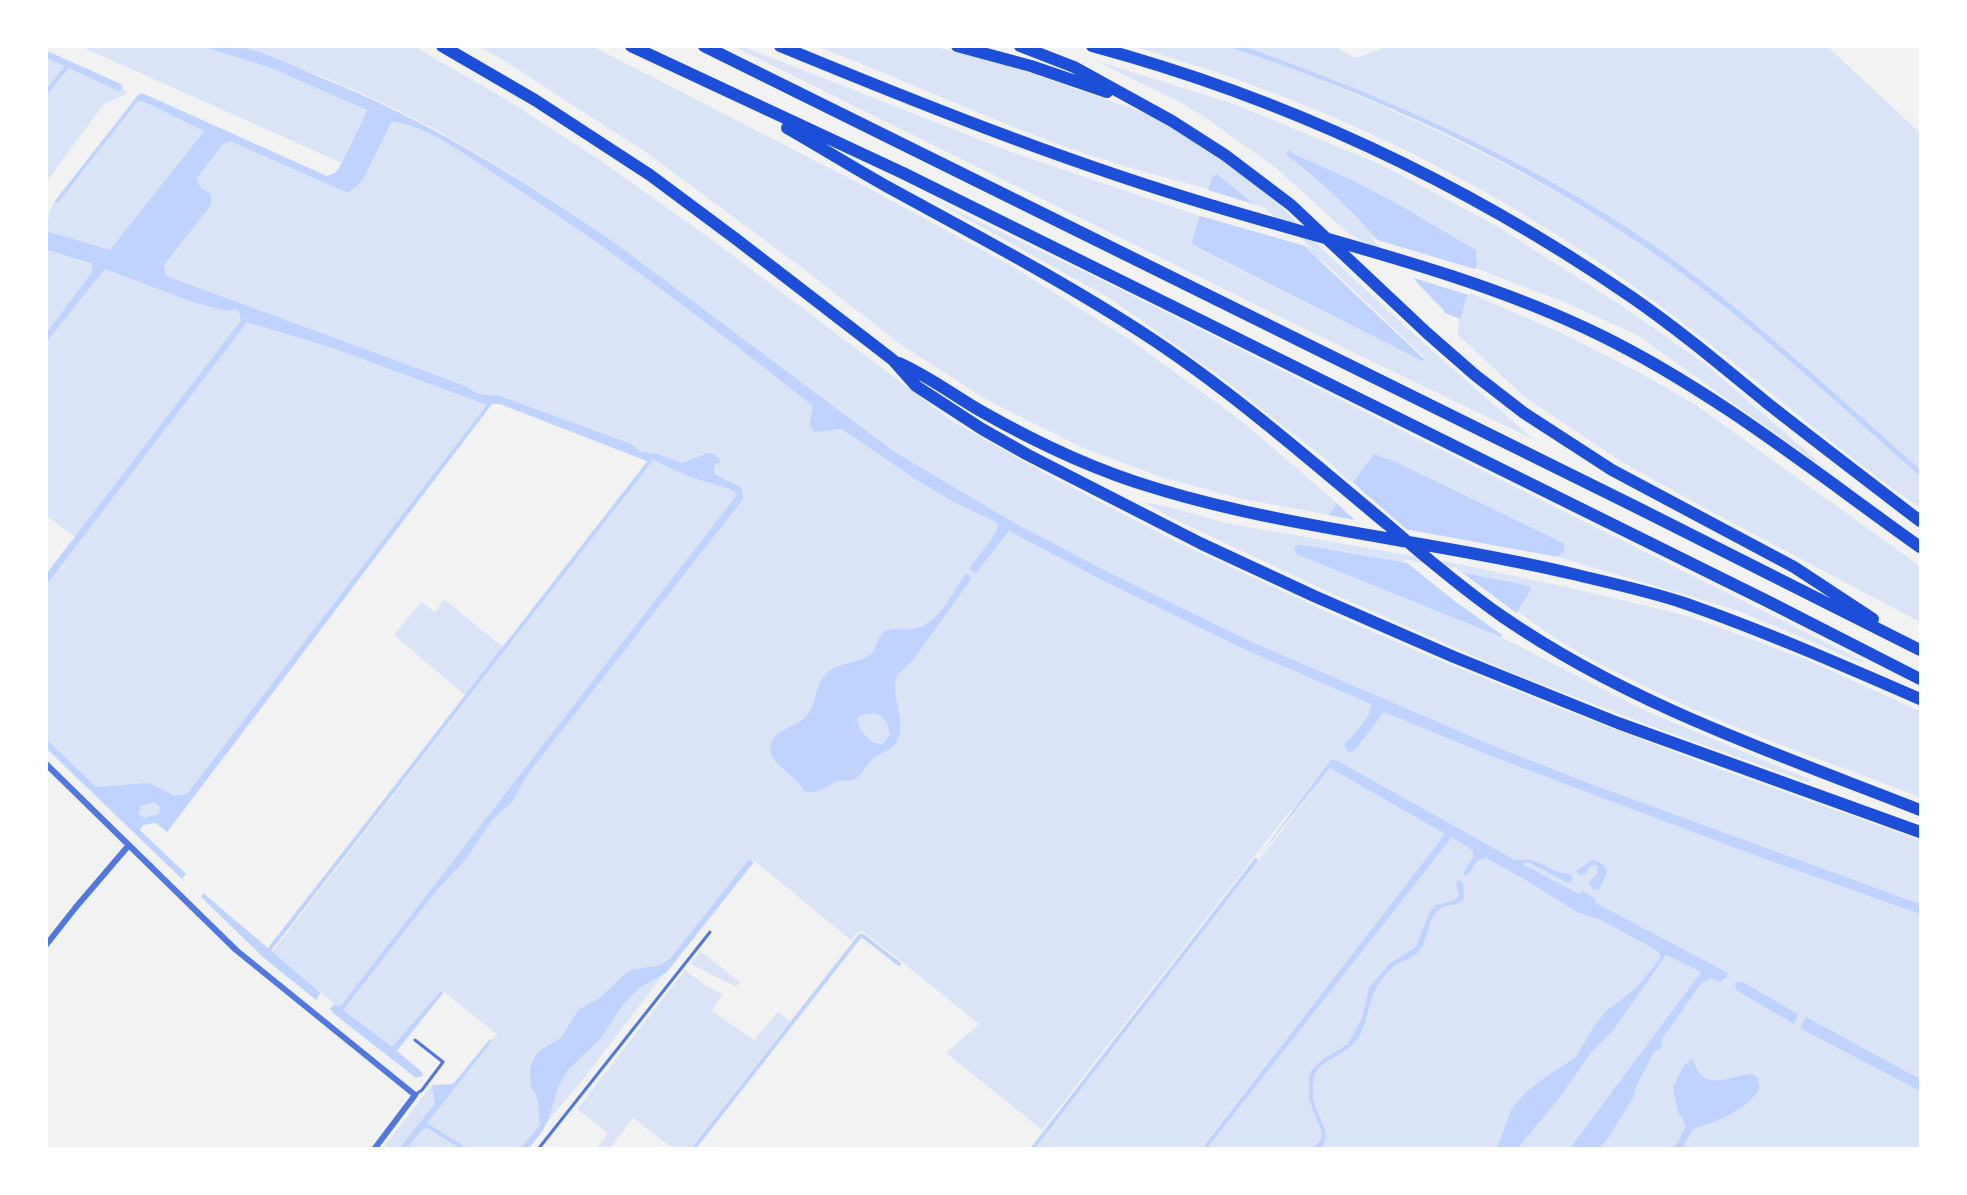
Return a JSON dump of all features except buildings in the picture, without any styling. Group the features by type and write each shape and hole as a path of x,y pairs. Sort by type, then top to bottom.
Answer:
{"highway":[{"path":"442,46 536,100 650,175 893,360 916,386 982,429 1028,455 1202,544 1454,657 1618,723 1920,832"},
{"path":"631,46 726,93 903,173 1920,679"},
{"path":"704,46 1920,650"},
{"path":"780,46 1031,145 1175,194 1413,263 1500,292 1601,336 1673,374 1754,427 1920,547"},
{"path":"957,46 1031,66 1136,102"},
{"path":"1020,46 1074,67 1216,148 1275,192 1331,241 1446,350 1490,388 1547,429 1629,480 1794,567 1920,650"},
{"path":"1092,46 1190,76 1288,111 1385,154 1505,217 1597,274 1672,327 1920,521"},
{"path":"726,93 894,190 986,239 1153,340 1222,391 1321,470 1451,578 1530,635 1590,672 1662,708 1762,750 1920,810"},
{"path":"893,360 922,373 979,410 1047,446 1155,489 1217,506 1292,522 1470,551 1573,574 1681,602 1786,640 1920,699"}],"street":[{"path":"46,764 236,950 415,1095 375,1149"},
{"path":"46,945 129,845"}],"lane":[{"path":"539,1149 710,932"},
{"path":"415,1040 443,1062 422,1090 415,1095"}],"shaded area":[{"path":"1229,46 1381,105 1499,161 1592,213 1652,252 1756,332 1920,476 1920,508 1857,462 1653,301 1618,275 1530,218 1476,187 1366,131 1251,85 1134,47"},
{"path":"1379,46 1828,47 1920,133 1920,469 1725,299 1656,247 1608,215 1509,158 1458,133 1353,87 1246,47 1336,47 1355,58 1382,49"},
{"path":"82,47 204,47 271,68 367,109 342,163"},
{"path":"239,47 415,47 509,101 603,162 719,245 952,421 1048,475 1177,542 1329,613 1567,711 1719,769 1920,840 1920,904 1501,749 1252,642 1106,571 1013,522 895,452 615,243 498,166 438,131 359,92"},
{"path":"479,47 594,47 872,190 1010,265 1132,341 1243,422 1337,503 1328,515 1238,498 1161,477 1083,448 989,401 904,347 647,153 500,58"},
{"path":"735,47 744,47 1014,153 1200,216 1192,241 1195,247 1422,361 1424,357 1328,266 1212,176 1208,189 1090,155 1021,130 819,47 935,47 1013,67 1154,116 1225,160 1270,195 1322,249 1418,338 1533,439 1313,333"},
{"path":"47,56 127,91 126,94 104,104 47,181"},
{"path":"1094,60 1234,104 1382,165 1497,226 1619,304 1704,363 1834,475 1637,335 1562,301 1475,268 1476,250 1391,200 1350,179 1290,152 1286,155 1326,187 1398,261 1348,233 1276,168 1206,118 1180,102"},
{"path":"142,101 204,131 110,251 47,231 49,211 54,203 58,203 137,102"},
{"path":"385,107 416,122 582,226 832,414 956,496 1061,553 1500,760 1920,908 1920,1148 1573,1148 1706,970 1669,950 1515,1148 1206,1148 1454,828 1333,763 1299,805 1289,812 1042,1130 946,1053 979,1024 863,931 858,932 851,940 752,859 581,1082 525,1148 465,1148 426,1123 497,1034 443,991 391,1056 340,1008 272,952 653,460 690,477 730,489 735,492 736,496 482,825 739,498 736,488 500,400 491,401 169,824 123,817 47,745 47,579 248,314 111,262 214,128 332,180"},
{"path":"926,196 1099,279 1863,661 1862,663 1736,610 1558,557 1565,550 1563,542 1396,462 1374,454 1351,484 1329,462 1222,378 1111,299"},
{"path":"47,250 92,265 92,272 47,332"},
{"path":"105,269 192,302 235,309 239,312 241,320 75,537 47,516 46,341"},
{"path":"1467,292 1564,334 1696,405 1920,566 1920,622 1622,462 1526,398 1458,335 1459,317"},
{"path":"1143,502 1226,523 1453,563 1567,587 1688,616 1805,659 1920,711 1920,797 1708,716 1592,660 1547,633 1518,611 1530,592 1529,586 1299,544 1294,547 1296,554 1501,637 1646,711 1811,780 1808,782 1662,730 1510,672 1333,594"},
{"path":"444,599 503,647 466,696 394,635 421,602 435,612"},
{"path":"1330,768 1445,834 1201,1148 1036,1148"},
{"path":"700,951 740,982 736,987 691,964"},
{"path":"1666,955 1701,972 1570,1148 1518,1148 1557,1101 1591,1053 1613,1031"},
{"path":"685,970 706,986 723,994 712,1011 754,1040 778,1012 790,1021 691,1148 670,1148 633,1118 610,1148 597,1148 608,1133 577,1109"},
{"path":"432,1085 436,1104 399,1148 383,1148"},
{"path":"428,1128 459,1148 407,1148 423,1129"}],"water":[{"path":"236,46 271,57 399,112 473,152 545,196 615,243 895,452 1013,522 1106,571 1252,642 1501,749 1920,904 1920,914 1768,860 1496,758 1384,712 1355,750 1347,751 1344,745 1365,720 1371,704 1246,650 1102,580 1009,531 976,573 969,569 996,533 998,523 954,502 915,479 842,429 815,432 809,426 813,406 775,376 662,289 584,233 436,137 407,124 392,121 362,181 348,193 230,141 223,144 196,179 200,187 211,194 211,205 164,265 166,276 468,387 478,394 500,396 631,444 641,452 658,454 682,463 708,453 714,454 720,459 719,463 714,465 714,474 742,488 743,499 527,775 512,802 492,820 466,859 436,891 343,1010 392,1047 441,991 443,993 397,1051 422,1072 423,1076 416,1078 330,1009 334,1004 340,1007 736,496 735,492 730,489 690,477 653,460 647,461 500,404 492,404 167,832 156,823 143,825 140,830 186,874 182,879 47,749 47,740 96,787 149,783 175,796 187,794 487,405 333,348 247,322 47,584 47,573 241,320 239,312 235,309 227,311 192,302 105,269 47,341 47,332 92,272 92,264 47,250 47,231 110,250 204,131 142,101 137,102 58,203 54,202 138,95 142,93 327,176 335,173 367,110 271,68 204,47","holes":["155,802 160,807 159,814 144,818 138,814 141,806"]},
{"path":"1229,47 1246,47 1406,110 1509,159 1608,216 1656,247 1725,299 1920,469 1920,476 1722,305 1652,252 1604,220 1502,161 1448,134 1338,86"},
{"path":"47,51 121,84 123,88 119,91 47,58"},
{"path":"1289,149 1292,153 1391,200 1476,250 1477,263 1460,319 1443,312 1444,310 1329,190 1286,155"},
{"path":"1217,174 1301,243 1425,360 1422,361 1193,245 1192,241 1212,177"},
{"path":"1374,454 1396,462 1564,543 1565,550 1558,557 1328,515"},
{"path":"1299,544 1530,586 1530,592 1501,637 1296,554 1294,547"},
{"path":"966,573 972,578 913,660 897,675 895,690 900,728 897,741 873,759 855,779 839,781 814,792 804,791 773,758 771,746 773,740 806,716 813,704 821,680 826,674 832,669 871,654 885,631 913,629 930,622 944,607","holes":["873,713 881,716 888,725 890,734 883,744 870,740 858,724 857,720 860,716"]},
{"path":"1331,760 1336,760 1515,860 1532,860 1556,871 1570,874 1573,879 1568,883 1528,862 1522,864 1579,894 1583,891 1595,899 1596,903 1728,973 1726,978 1719,982 1710,978 1700,985 1661,1040 1662,1046 1660,1050 1655,1050 1635,1089 1634,1096 1608,1138 1599,1148 1570,1148 1701,972 1666,955 1613,1031 1591,1053 1557,1101 1518,1148 1497,1148 1512,1108 1525,1093 1575,1058 1606,1011 1636,988 1660,959 1660,954 1599,919 1577,912 1486,858 1477,861 1467,876 1463,874 1473,857 1473,851 1452,837 1207,1148 1202,1148 1445,834 1330,768 1256,860"},
{"path":"749,859 754,862 666,973 639,988 622,1006 601,1038 568,1070 558,1087 549,1118 542,1132 529,1148 521,1148 540,1125 538,1100 531,1088 530,1067 539,1051 562,1037 578,1010 600,998 623,976 632,970 660,965 670,959"},
{"path":"1592,860 1602,863 1607,872 1599,890 1593,889 1589,883 1598,872 1597,865 1591,865 1585,874 1579,875 1576,871"},
{"path":"1458,880 1462,882 1464,898 1457,904 1441,908 1436,912 1420,950 1391,969 1376,988 1363,1028 1354,1043 1318,1069 1313,1085 1313,1099 1326,1137 1322,1147 1314,1148 1322,1138 1309,1100 1311,1071 1323,1059 1348,1044 1362,1018 1369,988 1389,964 1416,947 1430,911 1436,905 1453,901 1459,896 1456,883"},
{"path":"203,893 321,993 316,1000 264,958 201,897"},
{"path":"1741,981 1798,1014 1794,1024 1736,990 1735,983"},
{"path":"1806,1017 1920,1079 1920,1091 1800,1028"},
{"path":"490,1039 492,1041 427,1123 431,1128 423,1129 407,1148 399,1148 435,1104 432,1085 453,1084"},
{"path":"1693,1059 1697,1070 1709,1080 1752,1074 1757,1077 1760,1088 1739,1109 1721,1119 1693,1129 1682,1148 1672,1148 1678,1142 1686,1126 1678,1110 1673,1088 1684,1065"}],"pier":[{"path":"1205,189 1263,207 1312,248 1197,215"},
{"path":"1371,238 1478,270 1469,295 1407,276"},
{"path":"1350,480 1410,532 1360,524 1348,514 1335,501"},
{"path":"1402,559 1456,568 1519,615 1505,637"}],"waterway":[{"path":"46,93 68,65"},
{"path":"269,950 650,461"},
{"path":"1033,1148 1256,860"},
{"path":"694,1148 860,936 899,964"},
{"path":"428,1126 463,1148"}]}
